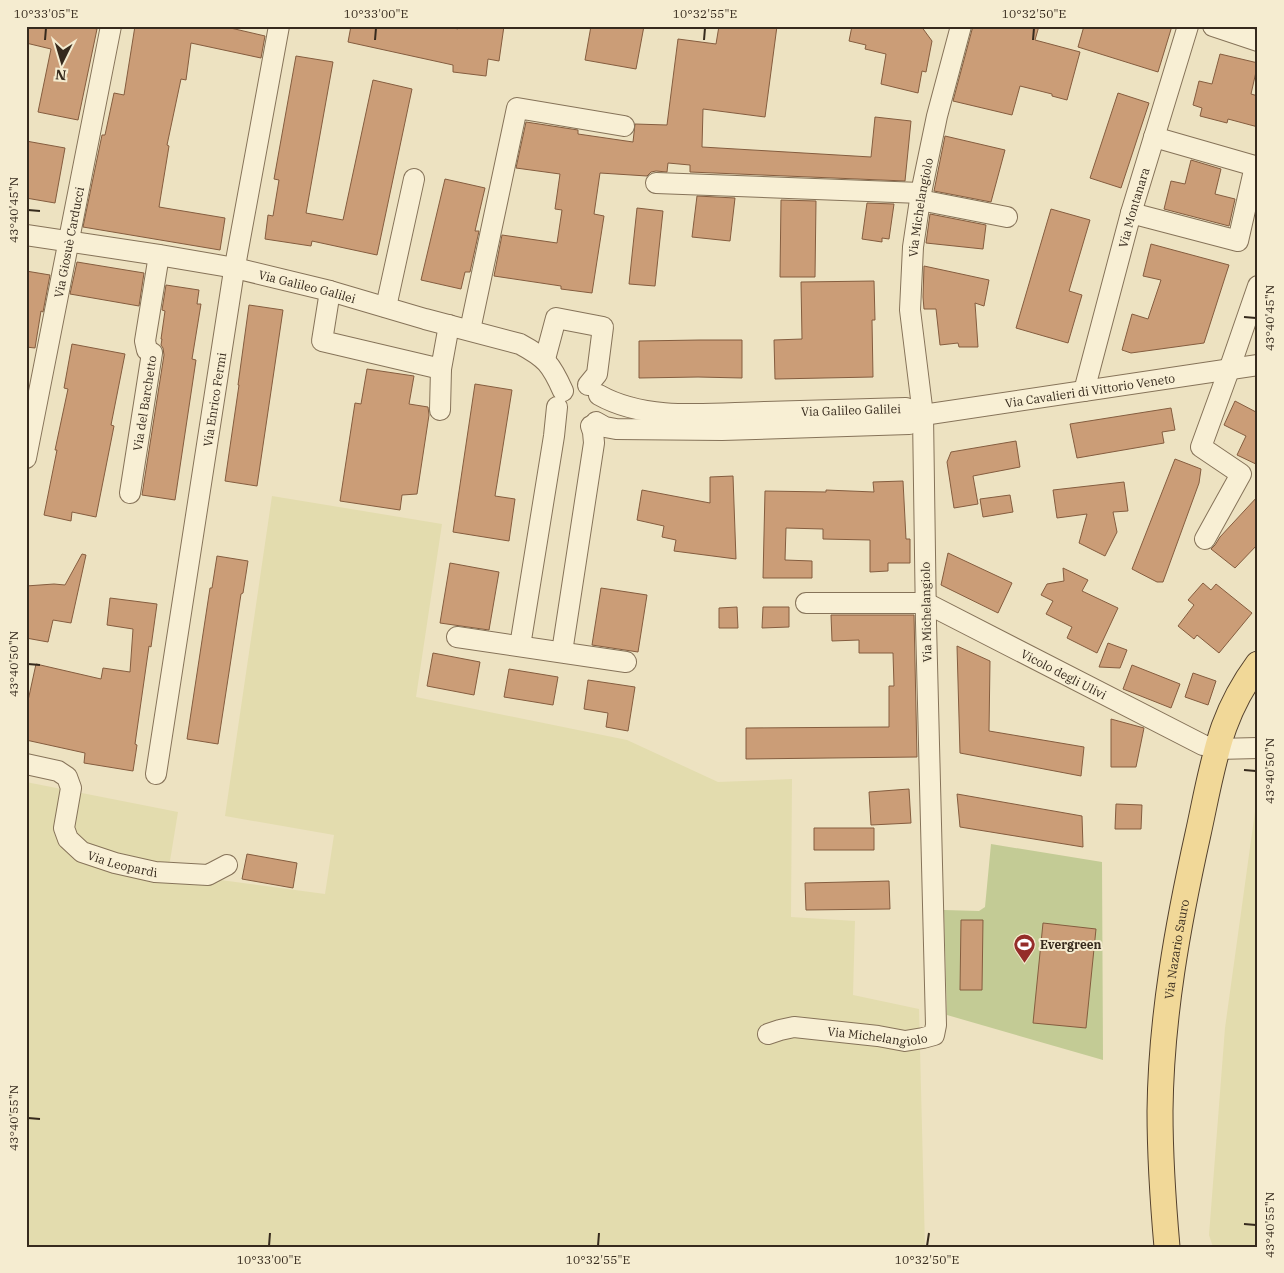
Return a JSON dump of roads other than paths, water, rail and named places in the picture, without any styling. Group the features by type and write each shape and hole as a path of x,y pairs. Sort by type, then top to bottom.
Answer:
{"main road":[{"name":"Via Nazario Sauro","path":"1167,1247 1163,1207 1160,1110 1174,952 1191,867 1210,747 1224,727 1245,683 1258,664"}],"street":[{"name":"Via Giosuè Carducci","path":"26,458 111,26"},
{"name":"Via Enrico Fermi","path":"156,774 235,268 279,26"},
{"name":"Via Michelangiolo","path":"768,1034 794,1027 905,1041 934,1035 936,1025 923,415 910,310 913,247 920,196 937,116 961,26"},
{"name":"Via Montanara","path":"1084,391 1131,212 1188,26"},
{"path":"1213,26 1258,41"},
{"path":"470,330 517,108 624,126"},
{"path":"1131,212 1238,240 1255,166 1154,137"},
{"path":"386,307 414,179"},
{"path":"656,183 920,196 1007,217"},
{"name":"Via Galileo Galilei","path":"26,235 235,268 330,291 520,344 544,359 554,372 560,399 558,413 561,419 572,428 578,429 594,424 616,429 722,430 909,424 923,415"},
{"name":"Via del Barchetto","path":"130,493 152,353 147,350 145,341 159,255"},
{"path":"1205,539 1241,474 1201,447 1258,286"},
{"path":"330,291 322,341 440,369"},
{"path":"544,359 556,318 604,327 594,390"},
{"path":"440,410 440,369 449,325"},
{"name":"Via Cavalieri di Vittorio Veneto","path":"923,415 1258,365"},
{"path":"520,646 560,399 568,387 574,384 594,390 602,402 602,409 594,424 594,443 562,652"},
{"name":"Via Galileo Galilei","path":"594,390 608,400 626,407 659,413 710,414 906,408 923,415"},
{"path":"806,604 926,603"},
{"name":"Vicolo degli Ulivi","path":"926,603 1210,747"},
{"path":"457,637 626,662"},
{"path":"1210,747 1258,748"},
{"name":"Via Leopardi","path":"26,764 58,771 67,777 71,788 64,828 68,840 82,852 115,863 155,872 208,875 227,865"}],"place":[{"name":"Evergreen","path":"1024,963"}]}
